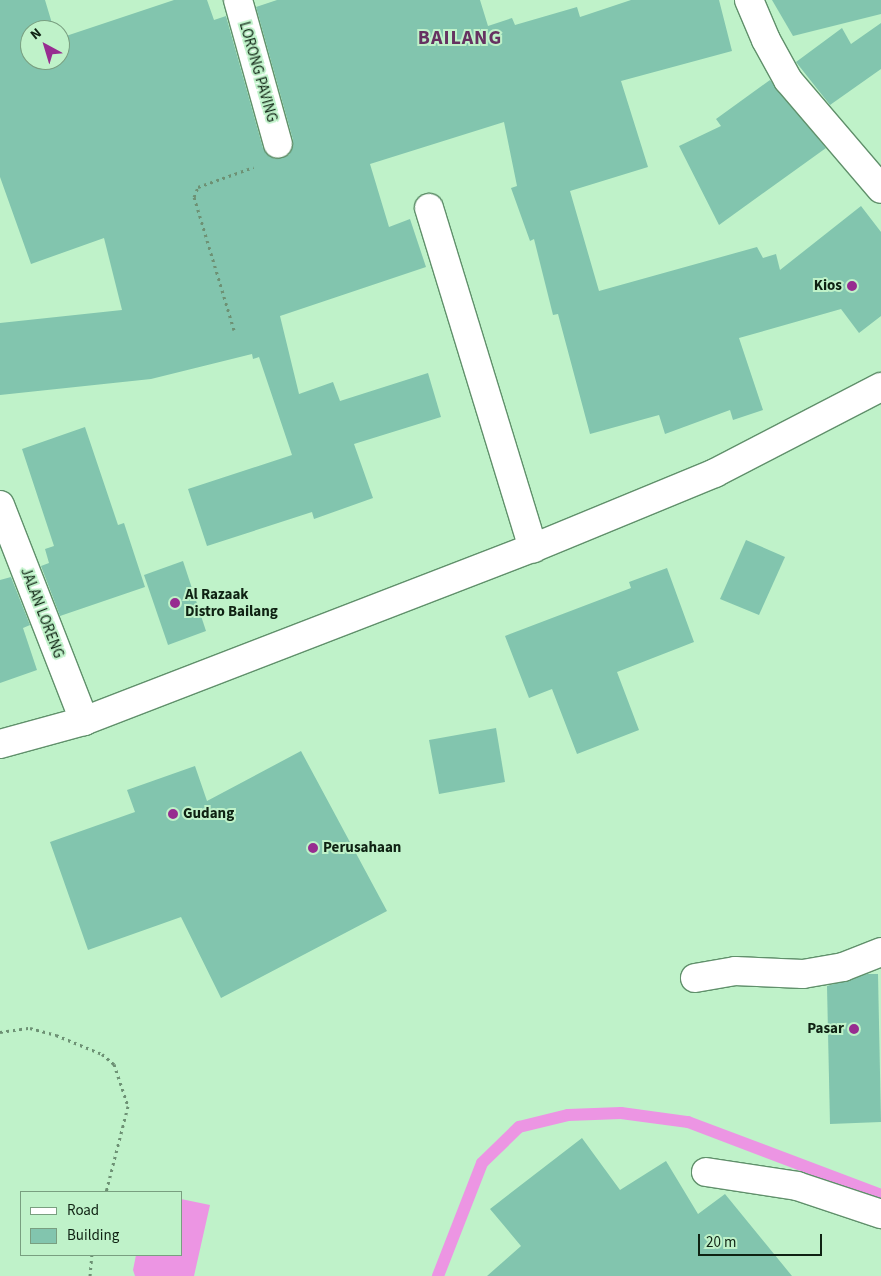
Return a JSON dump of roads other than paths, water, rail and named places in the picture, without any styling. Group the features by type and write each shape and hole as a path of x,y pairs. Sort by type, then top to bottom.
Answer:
{"main road":[{"name":"LORONG PAVING","path":"238,0 278,144"},
{"path":"749,0 766,40 788,80 881,188"},
{"path":"429,208 533,548"},
{"path":"0,744 84,721 533,548 715,473 881,387"},
{"name":"JALAN LORENG","path":"0,505 84,721"},
{"path":"695,978 735,971 803,974 843,967 881,952"},
{"path":"706,1172 797,1186 881,1214"}],"waterway":[{"path":"438,1276 482,1163 519,1127 568,1115 621,1113 688,1122 881,1195"}],"place":[{"name":"Kios","path":"852,286"},
{"name":"Al Razaak Distro Bailang","path":"175,603"},
{"name":"Gudang","path":"173,814"},
{"name":"Perusahaan","path":"313,848"},
{"name":"Pasar","path":"854,1029"}],"district":[{"name":"BAILANG","path":"460,38"}]}
